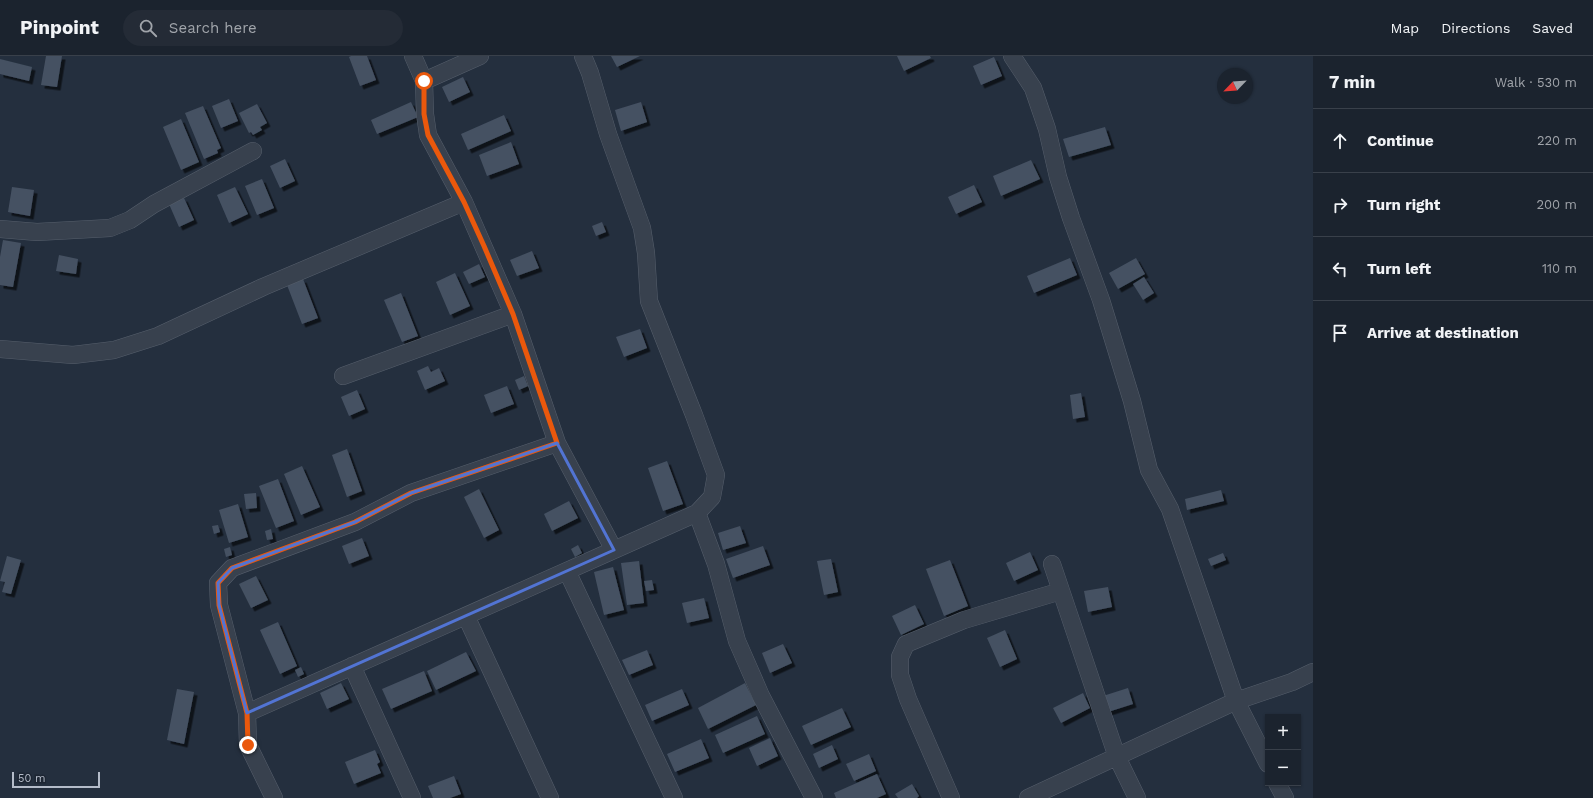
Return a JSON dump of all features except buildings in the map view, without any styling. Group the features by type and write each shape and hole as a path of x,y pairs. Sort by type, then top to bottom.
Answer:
{"street":[{"path":"413,56 424,81 424,114 428,135 464,202 513,314 557,443 614,550"},
{"path":"424,81 480,56"},
{"path":"247,713 697,513 712,497 716,475 649,301 646,252 642,228 608,134 590,73 583,56"},
{"path":"1012,56 1033,88 1047,129 1058,177 1071,218 1101,300 1130,394 1149,470 1170,509 1236,701 1265,758"},
{"path":"0,229 37,232 110,228 130,220 154,204 253,151"},
{"path":"0,349 73,355 114,350 158,336 263,287 464,202"},
{"path":"343,376 513,314"},
{"path":"274,798 248,745 247,713 219,605 218,583 232,568 355,522 411,493 557,443"},
{"path":"697,513 716,564 737,641 761,696 785,745 814,798"},
{"path":"1052,564 1117,757 1138,798"},
{"path":"567,571 674,798"},
{"path":"951,798 908,699 900,675 900,657 906,644 964,620 1061,592"},
{"path":"466,616 550,798"},
{"path":"352,666 412,798"},
{"path":"1028,798 1236,701 1292,682 1313,672"},
{"path":"1279,786 1285,798"}],"highlighted area":[{"path":"557,443 614,550 247,713 219,605 218,583 232,568 355,522 411,493"}],"route":[{"path":"248,745 247,713 228,646 219,605 218,583 232,568 355,522 411,493 557,443 513,314 464,202 428,135 424,114 424,81"}]}
